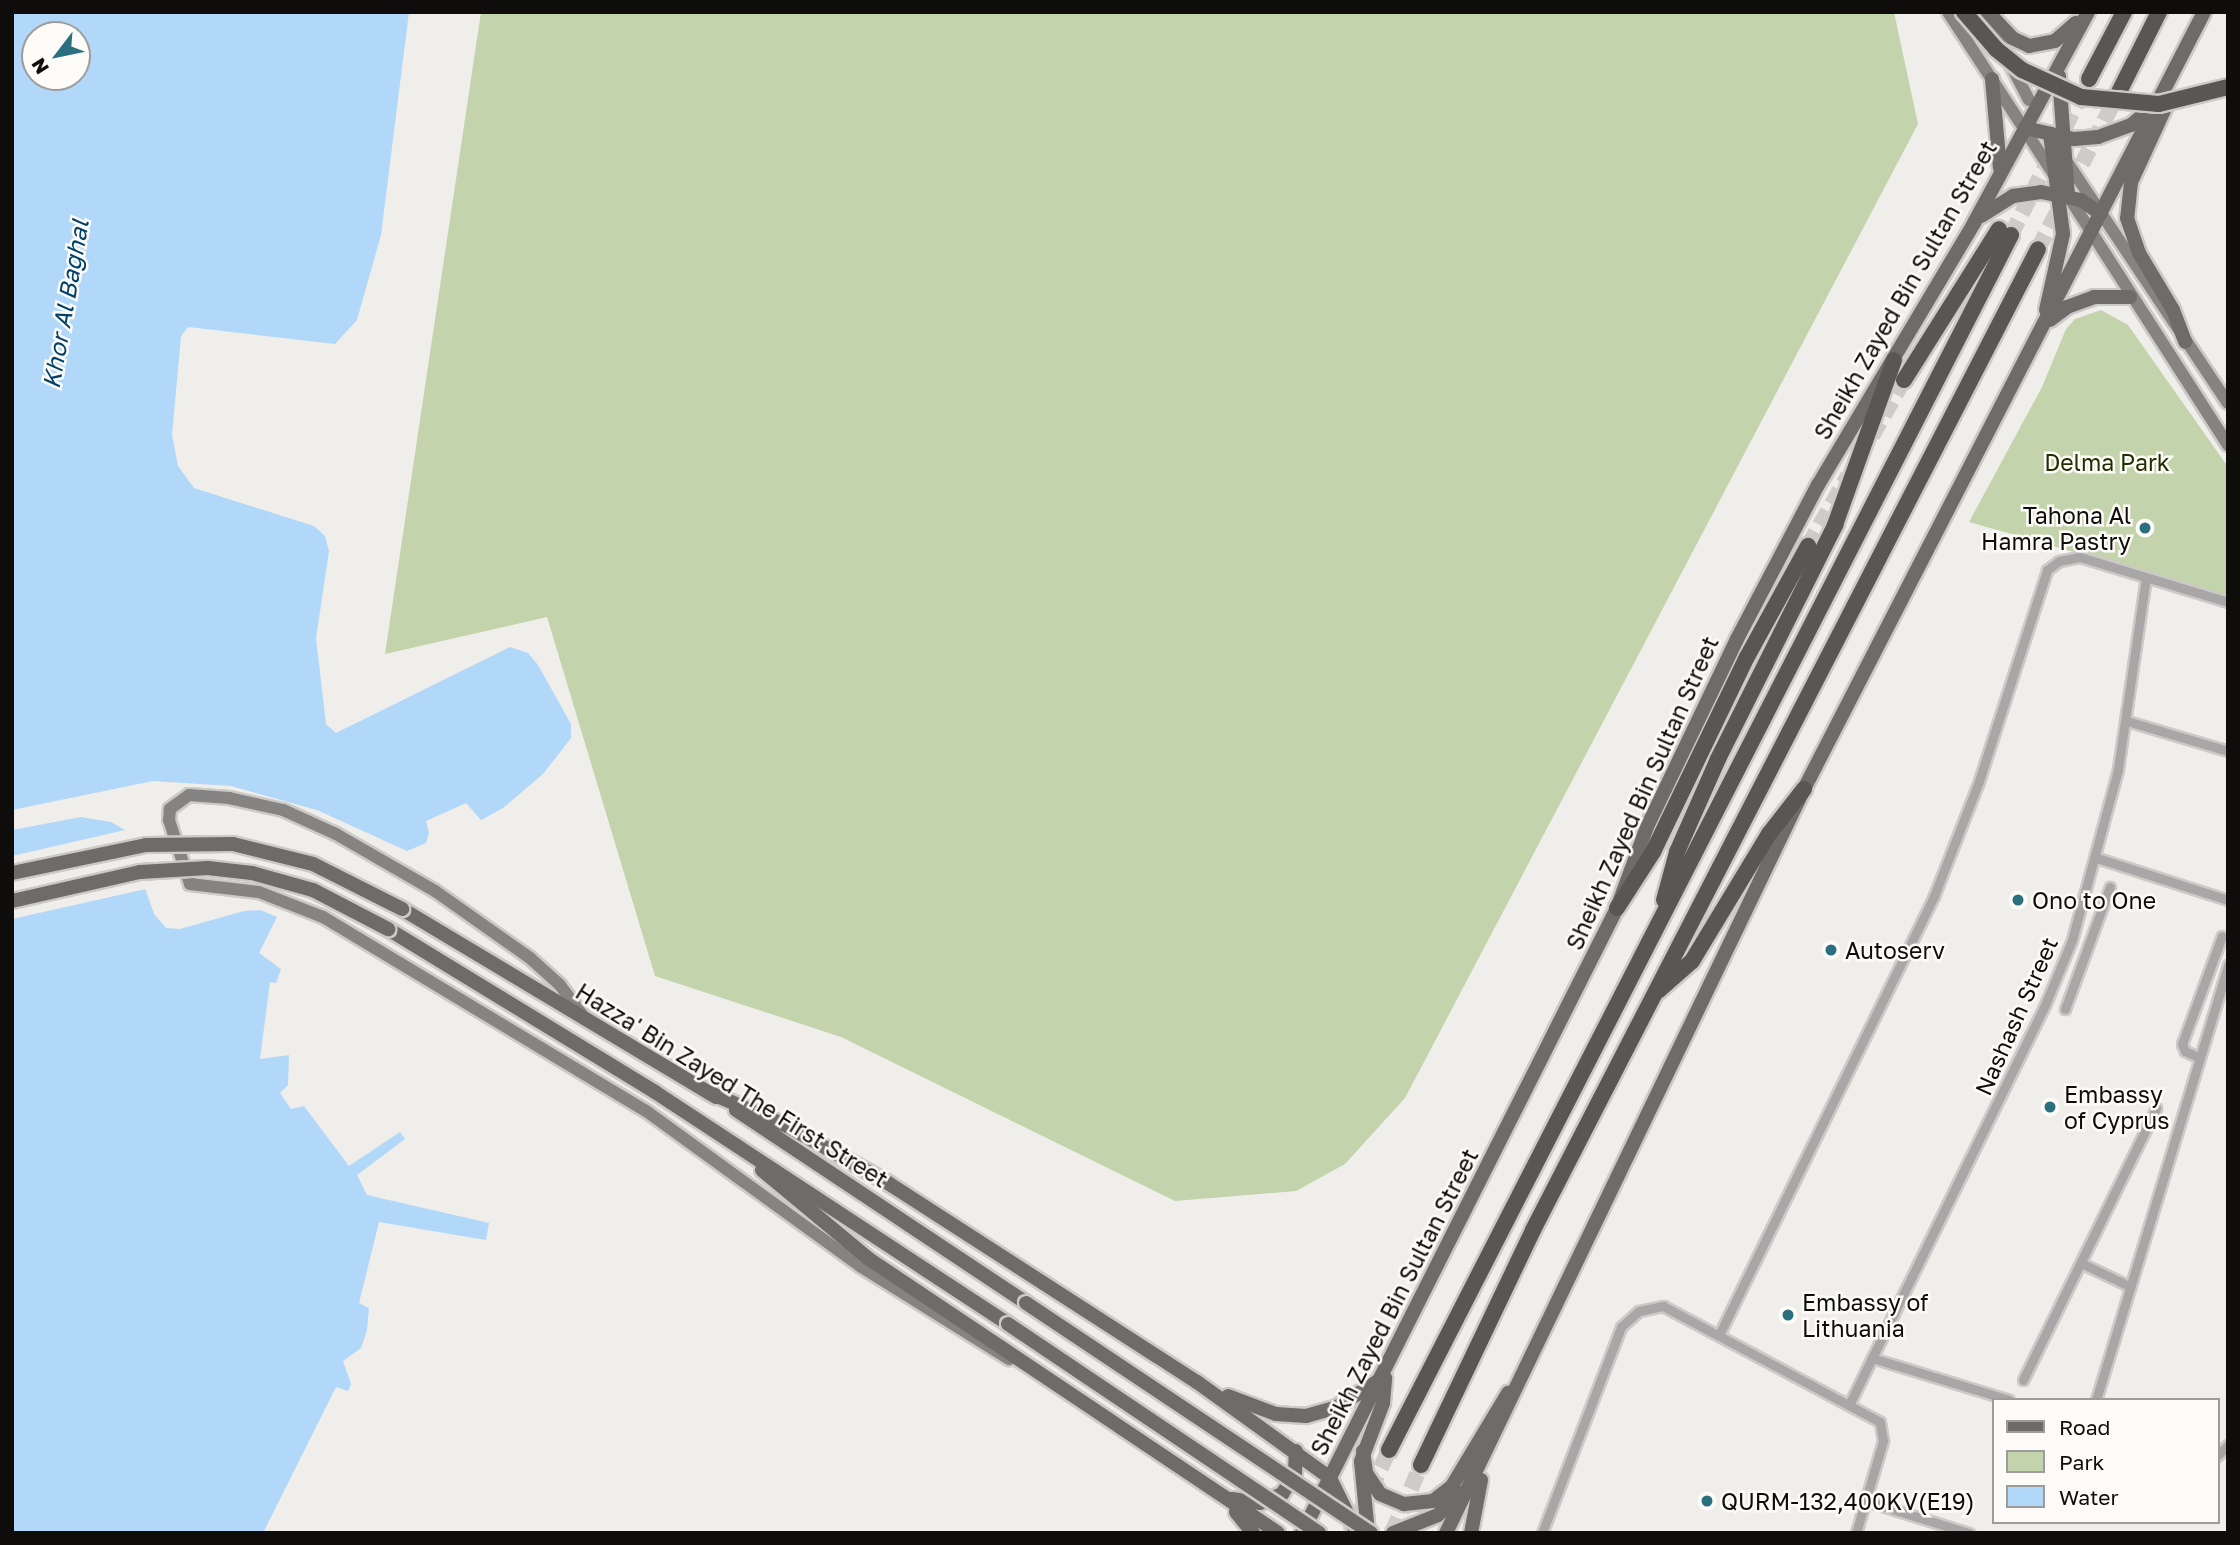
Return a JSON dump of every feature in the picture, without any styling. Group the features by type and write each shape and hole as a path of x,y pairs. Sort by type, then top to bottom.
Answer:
{"highway":[{"path":"1964,12 1996,49 2022,70 2081,97 2159,104 2228,87"},
{"path":"2089,79 2123,12"},
{"path":"2117,96 2160,12"},
{"path":"1389,1450 1664,912 2005,232 1904,380"},
{"path":"1421,1465 1533,1230 2038,249"},
{"path":"1664,912 1677,852 1734,724 1835,525 1856,455 1887,386 1894,360"},
{"path":"1617,908 1653,852 1759,634 1808,546"},
{"path":"1655,992 1692,961 1778,821 1804,789"}],"main road":[{"path":"1986,12 2011,38 2038,47 2056,41 2087,12"},
{"name":"Sheikh Zayed Bin Sultan Street","path":"1302,1533 1384,1377 1617,908 1647,827 1737,639 1818,485 1974,223 2025,128 2031,104 2087,12"},
{"path":"1446,1533 1485,1458 1697,1003 1804,789 2204,12"},
{"path":"2184,53 2172,94 2132,182 2127,218 2139,253 2168,300 2185,342"},
{"path":"2059,62 2056,176 2063,195"},
{"path":"1992,79 2000,129 1999,174"},
{"path":"2025,128 2056,136 2109,134 2131,125 2158,102"},
{"path":"2044,326 2062,247 2065,159 2056,136"},
{"path":"1974,223 2013,197 2063,195 2101,214"},
{"path":"2044,326 2080,301 2106,296 2130,297"},
{"name":"Hazza' Bin Zayed The First Street","path":"12,873 146,845 233,844 313,864 402,909 708,1093 1369,1533"},
{"name":"Hazza' Bin Zayed The First Street","path":"12,901 140,872 208,868 262,875 313,890 388,929 744,1151 1319,1533"},
{"path":"708,1093 777,1121 888,1183 1197,1382 1330,1478 1357,1533"},
{"path":"744,1151 824,1226 1025,1366 1278,1533"},
{"path":"1197,1382 1266,1412 1296,1416 1337,1407 1384,1377"},
{"path":"1369,1533 1360,1480 1363,1451 1383,1403 1384,1377"},
{"path":"1363,1451 1366,1473 1380,1494 1404,1504 1433,1501 1452,1486 1494,1412 1520,1384"},
{"path":"1220,1496 1252,1503 1275,1498 1295,1474 1296,1451"},
{"path":"1393,1533 1445,1510 1485,1458"},
{"path":"1471,1533 1485,1458"},
{"path":"1220,1496 1253,1533"}],"street":[{"path":"1948,12 2056,176"},
{"path":"1986,12 2031,104 2056,136"},
{"path":"2065,159 2228,403"},
{"path":"2063,195 2228,444"},
{"path":"1720,1333 1934,896 1979,781 2043,576 2059,561 2073,557 2228,602"},
{"name":"Nashash Street","path":"1850,1402 2045,1005 2072,940 2097,858 2127,721 2146,578"},
{"path":"2127,721 2228,751"},
{"path":"584,1017 551,975 492,930 405,873 313,822 265,805 212,796 184,796 170,809 169,820 190,884 259,892 323,917 646,1111 860,1266 968,1337 1025,1366"},
{"path":"2097,858 2228,900"},
{"path":"2066,1009 2110,887"},
{"path":"2200,1058 2185,1051 2182,1044 2222,936"},
{"path":"2072,940 2089,946"},
{"path":"2097,1398 2228,965"},
{"path":"2209,972 2223,981"},
{"path":"2024,1380 2156,1108"},
{"path":"2081,1263 2131,1287"},
{"path":"1545,1532 1616,1338 1629,1318 1663,1306 1720,1333 1875,1417 1883,1428 1856,1533"},
{"path":"1872,1358 2002,1398"},
{"path":"1866,1501 1969,1533"}],"green space":[{"path":"481,12 1894,12 1918,124 1405,1098 1345,1164 1296,1191 1175,1201 841,1037 655,976 547,617 385,654"},
{"name":"Delma Park","path":"2101,310 2128,325 2228,467 2228,596 1969,522 2042,387 2066,329 2075,319"}],"water":[{"name":"Khor Al Baghal","path":"12,12 409,12 381,235 357,320 335,344 188,327 181,336 172,435 178,466 194,488 314,526 325,536 329,551 316,638 326,724 336,733 510,647 528,653 538,665 571,724 571,738 543,774 503,808 481,820 466,803 426,821 429,833 426,843 407,851 317,810 231,786 153,781 12,810"},
{"path":"81,817 111,822 125,830 154,914 166,928 180,929 244,911 260,910 277,917 259,953 281,969 276,983 270,982 260,1059 289,1055 288,1085 280,1093 291,1109 304,1106 349,1166 400,1132 405,1139 357,1175 367,1195 489,1223 486,1240 379,1222 359,1303 369,1308 367,1330 361,1348 343,1361 351,1384 348,1391 336,1387 263,1533 12,1533 12,830"}],"pier":[{"path":"125,830 146,889 12,919 12,856"}],"tunnel":[{"path":"2011,235 2089,79"},
{"path":"2038,249 2117,96"},
{"path":"1872,436 1904,380"},
{"path":"1808,546 1848,476"},
{"path":"1350,1533 1389,1450"},
{"path":"1392,1533 1421,1465"}],"place":[{"name":"Tahona Al Hamra Pastry","path":"2145,528"},
{"name":"Ono to One","path":"2018,900"},
{"name":"Autoserv","path":"1831,950"},
{"name":"Embassy of Cyprus","path":"2050,1107"},
{"name":"Embassy of Lithuania","path":"1788,1315"},
{"name":"QURM-132,400KV(E19)","path":"1707,1501"}]}
